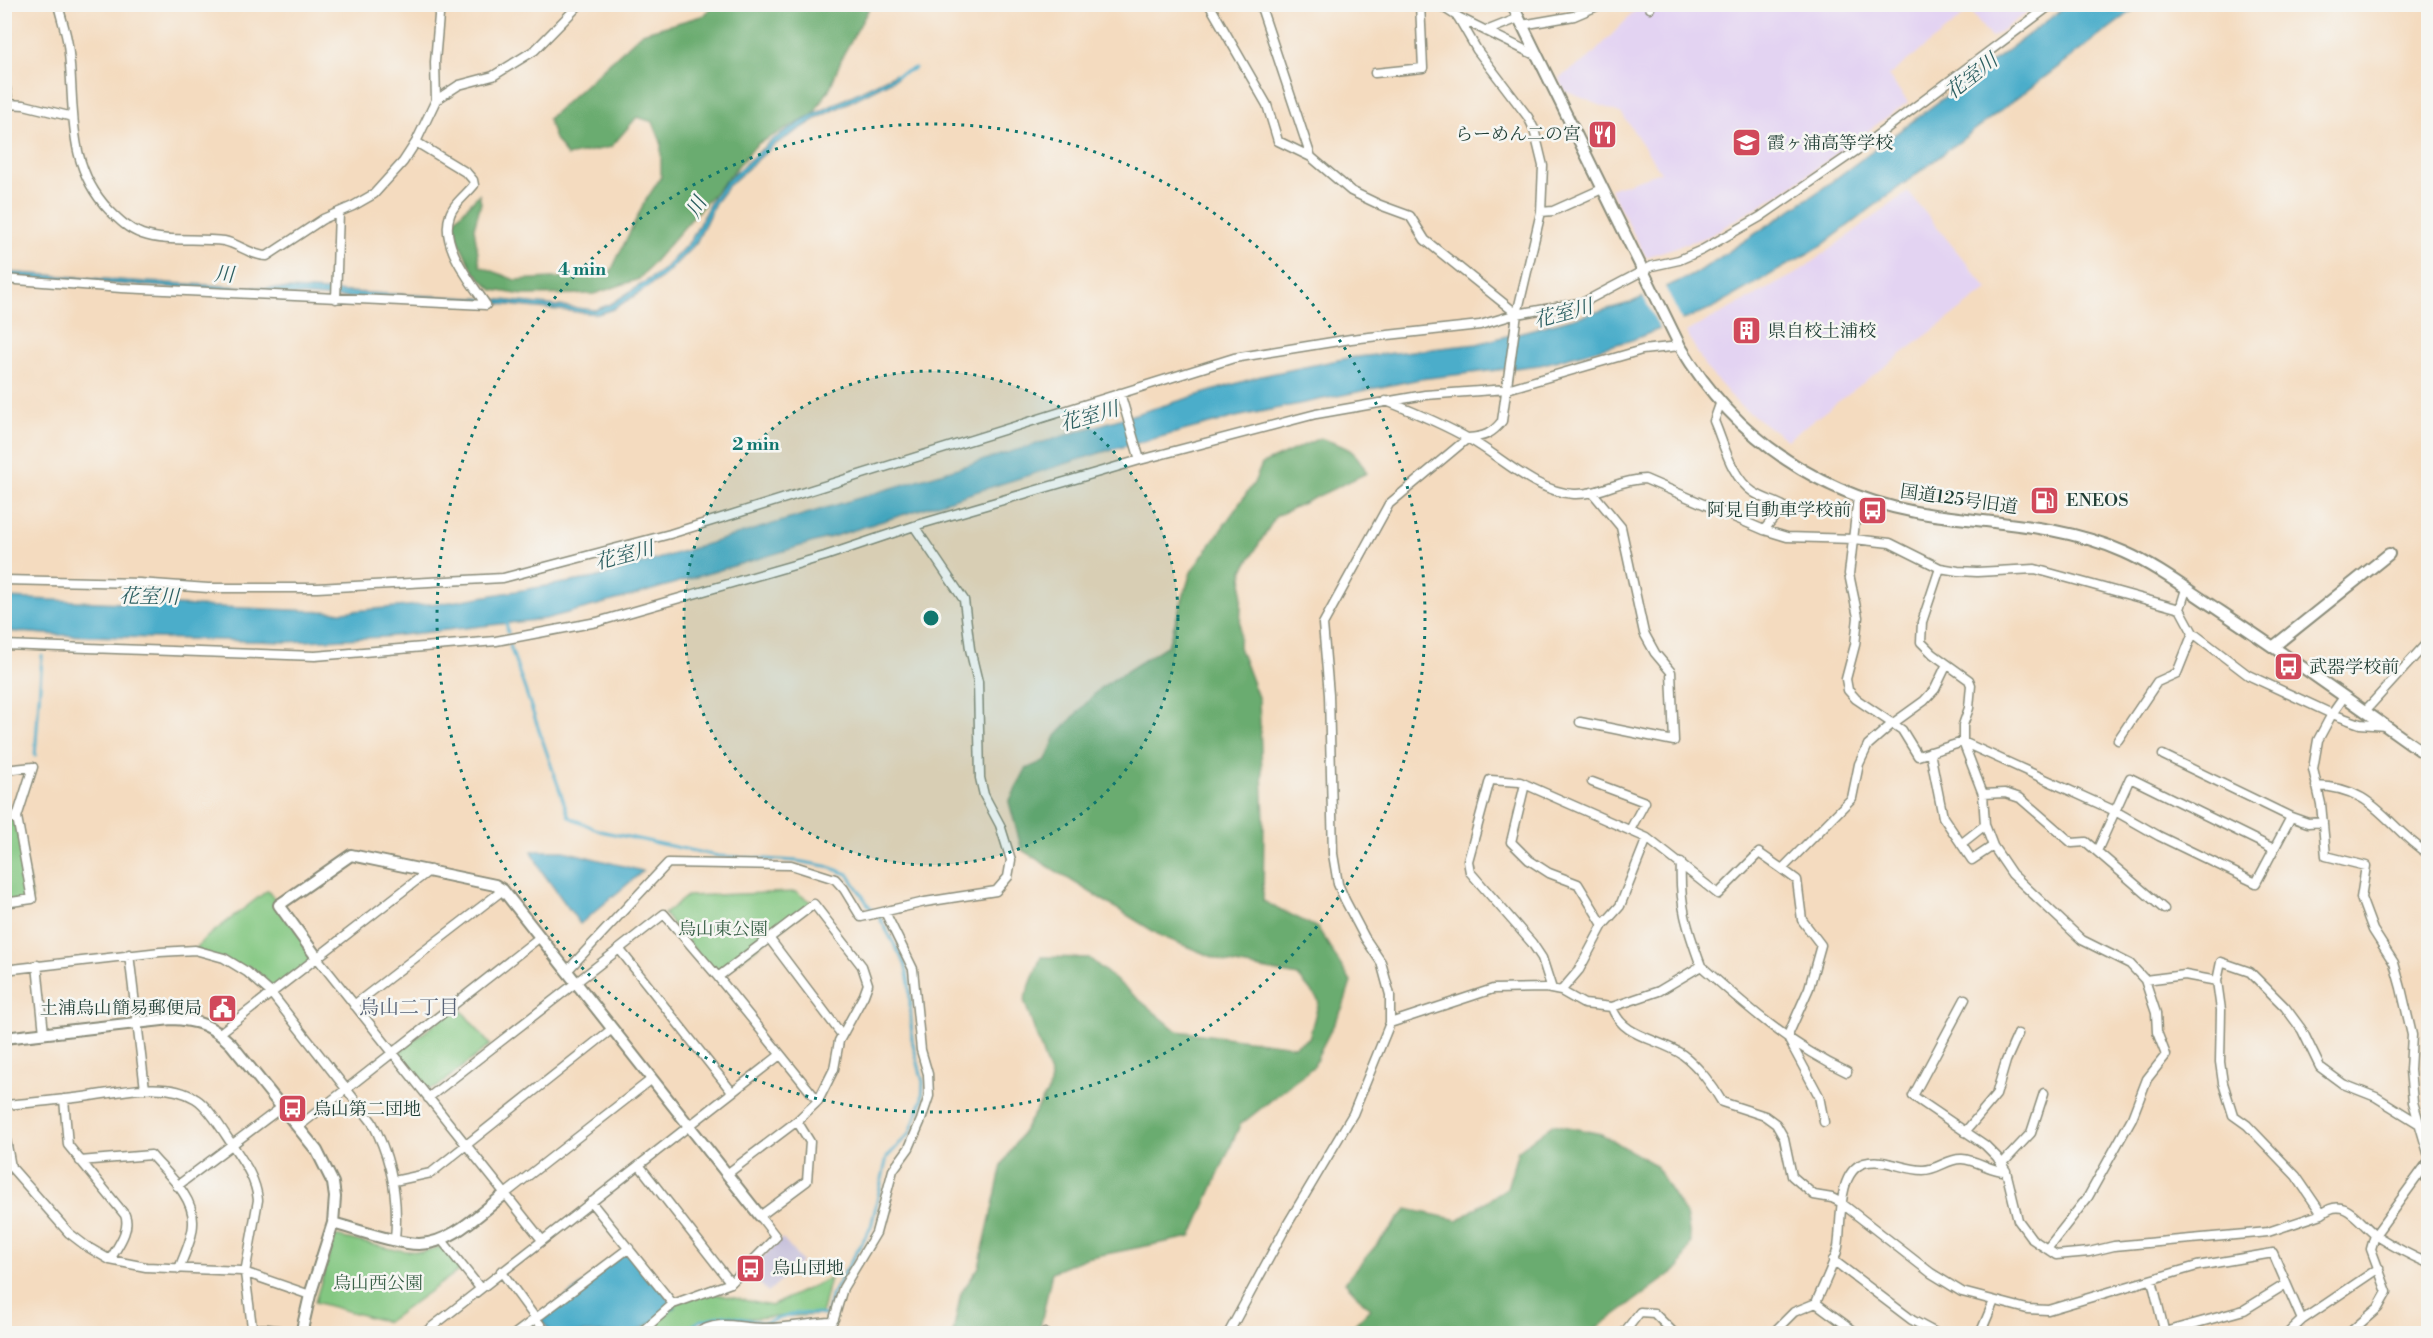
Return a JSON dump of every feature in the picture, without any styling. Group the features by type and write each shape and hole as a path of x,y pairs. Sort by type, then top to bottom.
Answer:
{"street":[{"path":"58,4 68,45 73,117 79,161 100,201 123,225 142,234 226,242 260,256 267,256 323,219 374,194 403,162 416,142 436,100 435,63 440,4"},
{"path":"436,100 459,85 493,76 535,50 580,4"},
{"path":"1209,4 1267,105 1278,141 1311,157 1351,191 1410,216 1425,240 1517,314"},
{"path":"1260,4 1311,157"},
{"path":"1375,73 1423,68 1420,4"},
{"path":"1438,4 1458,17 1537,56"},
{"name":"国道125号旧道","path":"1512,4 1680,346 1699,377 1720,404 1756,438 1817,479 1858,497 1934,515 2031,526 2085,537 2127,553 2273,647 2428,756"},
{"path":"1486,31 1521,22 1574,16 1602,4"},
{"path":"4,580 208,588 317,588 503,578 670,534 1234,358 1351,339 1480,326 1517,314 1584,302 1642,271 1702,250 1760,217 1863,146 2052,4"},
{"path":"1228,1334 1287,1224 1353,1114 1390,1023 1390,996 1381,962 1365,938 1338,884 1333,854 1329,695 1323,624 1389,504 1468,438 1484,437 1494,431 1502,421 1515,324 1541,212 1543,166 1534,129 1528,117 1477,50 1458,17"},
{"path":"4,80 9,104 4,132"},
{"path":"9,104 24,105 73,117"},
{"path":"4,279 121,288 486,305 455,254 446,230 450,212 474,185 473,180 467,172 416,142"},
{"path":"1541,212 1553,211 1602,189"},
{"path":"336,299 339,212"},
{"path":"4,645 315,656 496,641 597,622 825,556 914,526 1140,460 1316,414 1425,395 1507,389 1642,350 1680,346"},
{"path":"1120,393 1140,460"},
{"path":"1385,401 1468,438 1544,488 1573,494 1592,492 1630,479 1645,479 1764,530 1797,538 1854,539 1890,543 1940,568 1977,572 2035,569 2180,609"},
{"path":"1720,404 1714,422 1743,483 1752,491 1783,506 1764,530"},
{"path":"1580,722 1674,741 1671,672 1655,653 1644,633 1622,527 1592,492"},
{"path":"1858,497 1849,574 1858,617 1855,645 1846,679 1848,690 1856,699 1902,730 1918,756 1963,742 2115,811 2159,836 2256,883 2291,817"},
{"path":"567,971 668,863 791,865 835,879 861,917 925,902 996,891 1008,877 1011,860 1000,825 984,795 980,778 978,682 970,649 964,600 914,526"},
{"path":"2273,647 2389,554"},
{"path":"1940,568 1922,622 1921,642 1932,654 1969,680 1971,686 1969,708 1963,726 1963,742 1983,794 1986,825 1993,846 2012,874 2082,940 2130,964 2145,980 2156,1013 2157,1032 2166,1055 2147,1079 2132,1118 2088,1197 2047,1249"},
{"path":"2186,589 2180,609 2193,633 2248,675 2332,714 2360,724 2386,726"},
{"path":"2118,740 2157,682 2177,673 2193,633"},
{"path":"2365,711 2425,645"},
{"path":"1782,869 1852,798 1859,764 1868,745 1924,701 1935,689 1947,664"},
{"path":"2344,697 2318,740 2313,769 2323,822 2326,856 2366,866 2361,898 2366,914 2394,963 2412,1035 2410,1070 2418,1123 2428,1153"},
{"path":"1930,752 1943,817 1971,860 1993,846"},
{"path":"2163,754 2291,817 2308,823 2323,822"},
{"path":"4,770 33,767 17,817 33,898 4,903"},
{"path":"2097,851 2130,778 2274,849"},
{"path":"1556,990 1542,958 1532,943 1470,872 1468,861 1490,780 1525,784 1647,838 1718,894 1759,853 1797,880 1802,920 1821,945 1809,988 1789,1033 1789,1040 1820,1096 1824,1122"},
{"path":"1592,782 1646,802 1630,831"},
{"path":"1525,784 1511,842 1529,860 1549,873 1578,884 1603,925"},
{"path":"2316,786 2334,786 2360,795 2371,802 2412,842 2428,854"},
{"path":"1983,794 2006,793 2020,798 2072,843 2086,842 2164,909"},
{"path":"4,819 17,817"},
{"path":"1961,844 1986,825"},
{"path":"1556,990 1579,970 1603,925 1620,906 1647,838"},
{"path":"542,1240 354,1005 279,905 351,855 430,870 495,885 503,890 776,1237 731,1283 673,1305 639,1334"},
{"path":"1681,863 1680,886 1684,918 1701,966 1789,1040 1847,1072"},
{"path":"220,1034 430,870"},
{"path":"354,1005 503,890"},
{"path":"718,977 814,904 862,966 868,984 842,1035 834,1069 818,1101 727,1174"},
{"path":"694,1334 716,1325 730,1323 762,1328 832,1322 843,1288 876,1233 892,1170 909,1148 929,1096 928,1074 921,1050 913,969 885,912"},
{"path":"428,1098 664,914 818,1101"},
{"path":"297,1127 540,937"},
{"path":"769,938 842,1035"},
{"path":"4,970 129,954 195,950 224,958 248,972 271,993 372,1122 381,1139 394,1181 395,1239"},
{"path":"620,950 732,1092"},
{"path":"129,954 145,1089"},
{"path":"2322,1214 2296,1176 2234,1114 2223,1083 2220,1062 2221,1010 2217,981 2221,962 2250,972 2291,1015 2302,1030 2320,1067 2343,1084 2376,1097 2418,1123"},
{"path":"37,965 44,1033"},
{"path":"1390,1023 1493,989 1556,990 1584,1004 1612,1006 1659,991 1701,966"},
{"path":"2145,980 2185,975 2217,981"},
{"path":"1965,999 1912,1096 1985,1145 2004,1168 2018,1220 2032,1239 2056,1255 2089,1252 2114,1246 2268,1232 2322,1214 2329,1209 2343,1208 2353,1212 2375,1235 2428,1263"},
{"path":"1612,1006 1630,1032 1656,1040 1684,1056 1715,1090 1722,1102 1766,1116 1776,1124 1784,1138 1792,1176 1814,1195 1840,1202 1931,1273 1962,1292 2027,1309 2048,1310 2196,1266 2272,1253 2302,1320"},
{"path":"4,1038 171,1018 192,1019 220,1034 317,1151 329,1173 335,1197 333,1223 310,1295 302,1333 252,1327 245,1273 258,1200 257,1192 252,1175 199,1100 171,1090 145,1089 4,1106"},
{"path":"394,1181 431,1173 612,1029"},
{"path":"1965,1132 1996,1095 2006,1061 2018,1034"},
{"path":"423,1334 780,1055"},
{"path":"333,1223 419,1244 441,1239 455,1232 505,1194 651,1079"},
{"path":"1772,1334 1794,1312 1816,1303 1838,1247 1840,1202 1852,1170 1863,1163 1894,1164 1922,1170 1934,1168 1952,1160 1963,1159 1982,1163 2001,1172 2031,1133 2044,1093"},
{"path":"64,1099 68,1145 125,1215 127,1221 124,1233 110,1260"},
{"path":"177,1186 282,1107"},
{"path":"760,1216 807,1181 810,1142 797,1120"},
{"path":"4,1129 8,1168 69,1233 110,1260 146,1267 245,1273 310,1295"},
{"path":"80,1161 151,1155 186,1196 194,1222 179,1269"},
{"path":"2348,1334 2378,1308 2387,1292 2371,1249 2375,1235 2428,1162"},
{"path":"639,1164 731,1283"},
{"path":"591,1202 673,1305"},
{"path":"441,1239 480,1288"},
{"path":"515,1334 629,1248"},
{"path":"1833,1260 1912,1320 1938,1334"},
{"path":"2287,1334 2302,1320 2379,1268"},
{"path":"501,1272 547,1334"},
{"path":"2152,1280 2162,1333 2244,1310 2286,1284"},
{"path":"1980,1334 1994,1301"},
{"path":"1816,1303 1858,1334"},
{"path":"1623,1334 1640,1312 1654,1313 1675,1334"}],"shaded area":[{"name":"霞ヶ浦高等学校","path":"1641,5 2037,5 1991,38 1970,11 1888,76 1908,102 1790,187 1709,236 1646,257 1610,189 1661,172 1622,114 1565,91 1559,78 1589,58"},
{"path":"1908,192 1988,289 1787,440 1739,405 1706,368 1686,332 1797,273"},
{"path":"782,1238 802,1262 768,1292 748,1272"}],"green space":[{"path":"712,5 871,5 843,55 830,88 813,115 757,144 639,279 594,294 523,295 493,290 474,272 459,242 454,221 479,194 481,203 474,228 480,266 515,280 609,275 644,203 661,177 661,142 653,122 637,117 611,147 567,156 555,139 548,119 642,33 705,15"},
{"path":"1320,438 1348,449 1358,458 1367,473 1276,516 1243,570 1239,647 1259,700 1264,820 1263,901 1318,928 1351,982 1343,1007 1314,1066 1240,1125 1191,1237 1086,1258 1052,1272 1039,1333 953,1333 961,1293 979,1267 1002,1165 1049,1090 1051,1078 1024,1000 1041,957 1089,958 1177,1031 1294,1046 1309,1038 1319,1001 1298,976 1225,962 1161,936 1022,850 1009,802 1026,769 1046,760 1056,736 1100,688 1168,645 1191,572 1254,483 1262,464"},
{"path":"17,817 32,899 5,903 4,819"},
{"path":"268,890 318,959 271,993 247,972 195,950 203,940"},
{"name":"烏山東公園","path":"796,892 814,904 718,977 664,914 687,896"},
{"path":"458,1006 490,1045 436,1088 428,1089 399,1052"},
{"path":"1553,1124 1601,1134 1654,1164 1686,1215 1691,1242 1679,1268 1590,1333 1495,1334 1494,1331 1476,1334 1346,1333 1370,1309 1345,1282 1407,1209 1458,1220 1507,1188 1518,1151"},
{"name":"烏山西公園","path":"335,1236 396,1250 422,1252 442,1246 461,1269 387,1322 315,1302"},
{"path":"830,1278 821,1315 701,1320 687,1333 639,1334 673,1304 707,1292 771,1306"}],"water":[{"path":"2068,5 2140,5 1821,246 1712,308 1632,340 1540,365 1420,379 1236,417 1103,452 838,535 545,619 384,637 285,642 59,635 5,631 5,598 342,612 451,602 595,578 1261,376 1348,358 1477,344 1630,303 1695,274 1819,191"},
{"path":"895,74 897,78 816,119 774,145 728,186 715,203 696,243 665,275 613,309 598,314 489,303 326,297 5,277 4,272 146,282 492,299 595,310 611,304 662,271 691,240 711,201 725,182 772,140 813,115"},
{"path":"532,851 564,851 643,871 580,924 541,870"},
{"path":"631,1248 675,1307 635,1333 551,1333 539,1317"}],"pier":[{"path":"1664,285 1683,323 1661,331 1642,294"}],"waterway":[{"name":"川","path":"895,76 915,68"},
{"path":"506,620 508,633"},
{"path":"510,646 569,817 600,831 718,856 797,861 826,866 848,874 873,912 877,913 905,964 909,983 912,1040 923,1082 922,1100 910,1133 887,1157 871,1227 831,1296 827,1315 798,1313 764,1323 724,1315 700,1321 680,1334"},
{"path":"35,756 42,656"}],"place":[{"name":"らーめん二の宮","path":"1602,134"},
{"name":"霞ヶ浦高等学校","path":"1746,143"},
{"name":"県自校土浦校","path":"1747,331"},
{"name":"ENEOS","path":"2045,500"},
{"name":"阿見自動車学校前","path":"1872,510"},
{"name":"武器学校前","path":"2288,667"},
{"name":"土浦烏山簡易郵便局","path":"223,1008"},
{"name":"烏山第二団地","path":"292,1109"},
{"name":"烏山団地","path":"751,1268"}],"district":[{"name":"烏山二丁目","path":"409,1007"}],"water label":[{"name":"花室川","path":"1971,76"},
{"name":"花室川","path":"1563,313"},
{"name":"花室川","path":"1089,416"},
{"name":"花室川","path":"624,555"},
{"name":"花室川","path":"149,596"}]}
